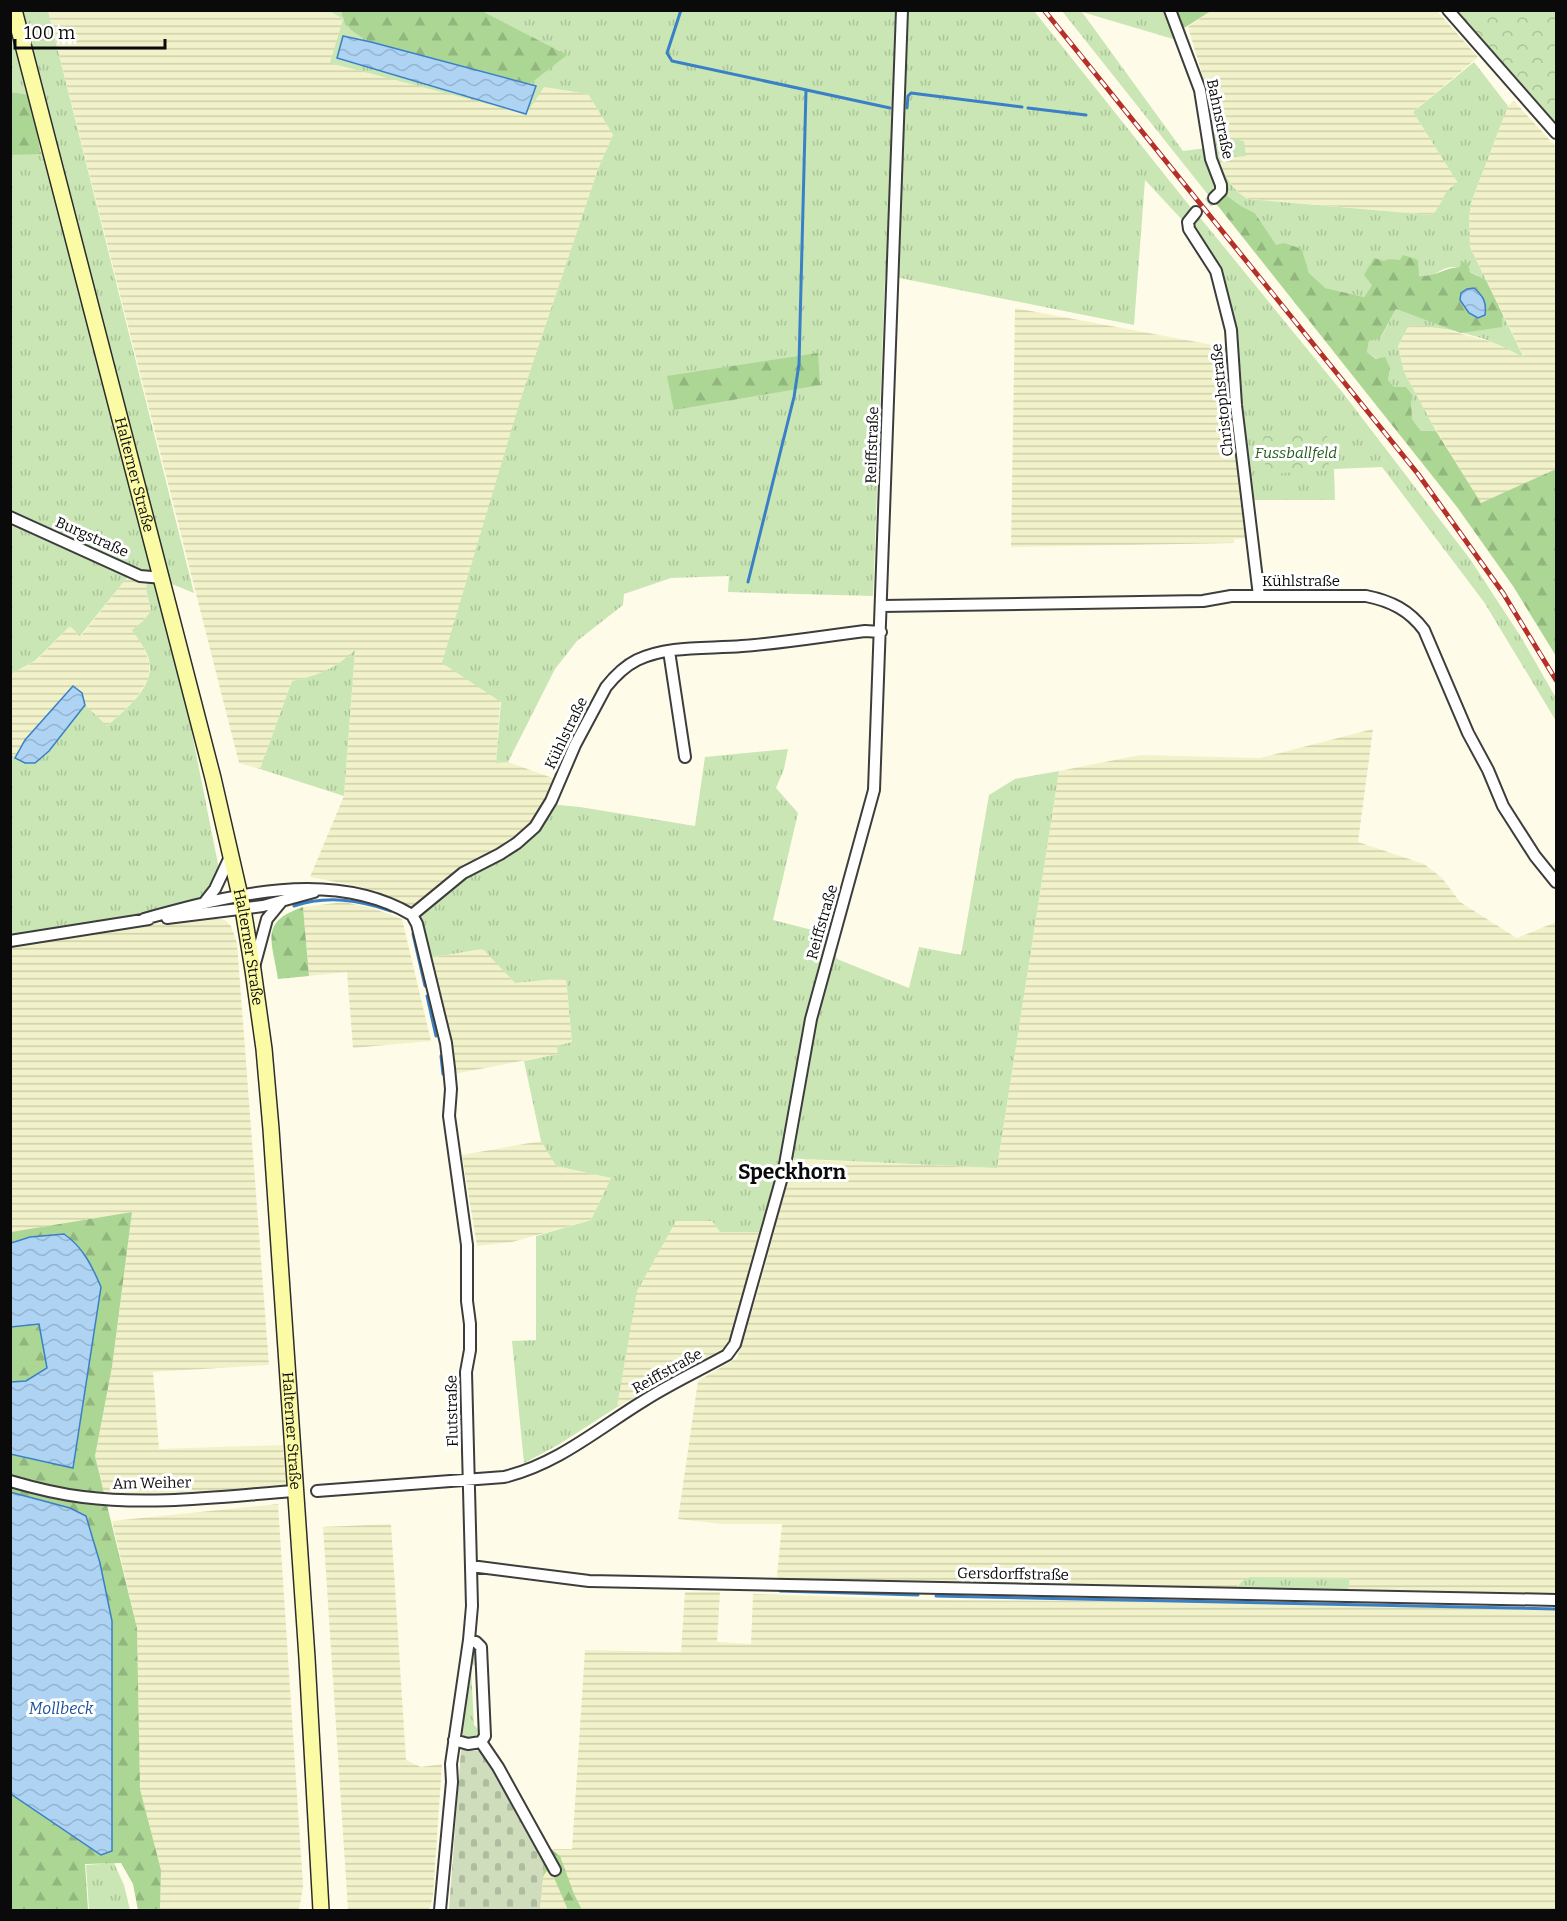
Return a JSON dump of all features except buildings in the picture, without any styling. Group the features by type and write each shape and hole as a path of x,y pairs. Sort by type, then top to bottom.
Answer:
{"main road":[{"name":"Halterner Straße","path":"14,10 163,578 231,854 254,970 271,1129 289,1492 321,1911"},
{"path":"311,1911 320,1894"}],"street":[{"name":"Reiffstraße","path":"317,1491 504,1477 526,1472 562,1455 645,1400 727,1355 735,1344 784,1170 811,1019 874,790 902,10"},
{"name":"Bahnstraße","path":"1170,10 1200,90 1211,159 1221,185 1221,190 1214,198"},
{"path":"1448,10 1557,133"},
{"name":"Christophstraße","path":"1196,212 1188,222 1189,229 1216,272 1231,330 1236,405 1259,596"},
{"name":"Burgstraße","path":"10,517 140,576 163,578"},
{"name":"Kühlstraße","path":"882,606 1203,601 1231,596 1366,596 1384,600 1402,608 1424,630 1468,733 1488,770 1503,806 1535,856 1557,882"},
{"name":"Kühlstraße","path":"412,915 464,873 517,843 535,827 551,801 575,745 606,687 637,660 669,651 716,646 739,647 866,631 881,632"},
{"path":"669,651 684,757"},
{"path":"204,903 215,889 231,854"},
{"path":"10,941 241,902 304,888 357,894 388,903 412,915"},
{"path":"144,919 204,903 281,902 320,891"},
{"path":"254,970 267,920 281,902"},
{"name":"Flutstraße","path":"412,915 417,924 447,1054 451,1089 450,1116 467,1245 466,1301 470,1324 470,1350 466,1372 472,1606 454,1740 440,1911"},
{"name":"Am Weiher","path":"10,1481 41,1490 84,1497 145,1501 289,1492"},
{"name":"Gersdorffstraße","path":"471,1566 589,1581 1557,1600"},
{"path":"469,1640 481,1647 485,1736 482,1742"},
{"path":"454,1740 468,1744 482,1742"},
{"path":"482,1742 555,1870"}],"green space":[{"path":"23,11 48,11 194,593 11,514 11,155 57,151"},
{"path":"48,11 329,11 343,19 331,63 588,94 613,135 598,169 521,398 496,763 508,762 558,780 534,824 412,913 358,886 310,877 344,796 355,651 334,668 316,676 292,681 260,769 239,763"},
{"path":"329,11 341,11 343,19"},
{"path":"341,11 482,11 567,55 530,84 371,42 348,26"},
{"path":"482,11 1034,11 1192,209 1185,223 1145,180 1134,325 885,275 873,596 728,592 729,576 671,578 624,594 623,605 577,641 555,669 508,762 496,763 501,702 442,663 521,398 598,169 613,135 588,94 544,87 526,114 330,63 343,19 371,42 530,84 566,55"},
{"path":"1062,11 1167,11 1180,41 1082,12 1183,151 1206,148 1216,177 1217,189 1209,196"},
{"path":"1173,11 1211,11 1181,30"},
{"path":"1211,11 1437,11 1478,57 1413,112 1459,184 1442,200 1439,209 1432,215 1249,199 1241,195 1226,178 1220,164 1224,138 1215,133 1210,100 1188,27"},
{"path":"1448,11 1556,11 1556,132"},
{"path":"11,34 30,95 11,92"},
{"path":"1474,62 1508,106 1472,200 1469,216 1470,247 1486,280 1457,267 1443,269 1432,276 1421,276 1399,262 1389,259 1364,297 1324,288 1309,273 1302,249 1276,246 1255,213 1222,192 1209,134 1215,133 1224,138 1244,141 1246,156 1223,158 1220,164 1231,184 1248,199 1432,215 1448,190 1458,183 1413,112"},
{"path":"11,92 30,95 41,154 11,155"},
{"path":"1514,101 1556,147 1556,469 1481,504 1404,372 1398,346 1409,325 1433,326 1506,346 1524,357 1470,247 1469,216 1472,200 1508,106"},
{"path":"1222,192 1255,213 1276,245 1284,243 1302,249 1309,273 1325,288 1364,297 1372,285 1364,275 1374,258 1384,261 1400,260 1403,255 1418,260 1419,276 1460,267 1461,262 1467,262 1470,272 1486,280 1503,315 1502,327 1461,333 1396,309 1380,338 1369,341 1367,352 1376,359 1385,357 1390,368 1388,380 1394,387 1406,387 1411,393 1412,419 1421,431 1436,431 1481,503 1556,469 1556,656 1513,586 1457,507 1214,201"},
{"path":"1198,215 1343,393 1470,559 1521,637 1556,698 1556,721 1484,602 1382,467 1334,469 1335,500 1250,500 1236,344 1227,307 1191,228"},
{"path":"1015,308 1229,348 1250,538 1234,539 1234,543 1011,547"},
{"path":"1396,309 1421,318 1502,327 1503,315 1524,358 1498,344 1469,334 1409,325 1398,346 1404,372 1436,431 1421,431 1412,419 1411,393 1406,387 1394,387 1388,380 1390,368 1367,352 1369,341 1381,337"},
{"path":"818,353 820,385 674,410 667,376"},
{"name":"Fussballfeld","path":"1327,432 1329,470 1266,474 1263,436"},
{"path":"11,519 130,574 80,636 70,626 36,660 11,674"},
{"path":"130,574 147,581 146,589 151,611 133,630 150,664 148,680 135,700 107,726 25,763 13,756 11,754 10,674 37,660 70,626 81,636"},
{"path":"147,581 163,588 218,864 214,882 205,894 191,902 174,907 11,937 10,754 25,763 35,763 49,751 85,705 107,726 136,699 147,682 150,664 143,646 132,630 151,611 146,589"},
{"path":"355,650 344,796 260,769 292,681 326,670 341,662"},
{"path":"1373,729 1358,842 1424,864 1442,878 1460,902 1517,938 1556,922 1556,1597 1348,1592 1350,1579 1238,1585 1237,1590 780,1580 777,1576 782,1524 722,1524 678,1519 698,1381 737,1358 794,1159 997,1168 1059,771 1140,755 1260,758"},
{"path":"788,749 784,769 776,788 798,813 773,920 828,934 837,959 909,988 919,947 961,955 989,795 1015,779 1059,771 997,1168 783,1158 762,1232 720,1232 712,1221 676,1221 637,1291 617,1407 558,1445 524,1463 512,1341 536,1340 536,1236 591,1220 611,1178 556,1166 541,1141 524,1061 558,1054 557,1046 572,1042 566,978 515,983 483,949 428,958 420,919 423,913 471,872 526,844 539,831 557,805 695,826 705,757"},
{"path":"344,902 372,908 402,919 431,1041 353,1048 347,972 309,976 303,907"},
{"path":"303,907 309,976 278,979 272,943 274,926 289,913"},
{"path":"225,920 231,926 237,943 269,1365 153,1372 159,1449 283,1445 286,1487 105,1496 95,1456 112,1367 132,1212 11,1232 11,946 123,926"},
{"path":"484,949 515,983 566,978 572,1043 558,1054 454,1074 428,958"},
{"path":"541,1141 556,1166 611,1178 591,1220 512,1242 477,1246 462,1155"},
{"path":"132,1212 112,1367 95,1456 137,1628 140,1789 161,1870 160,1910 138,1910 133,1884 121,1863 85,1864 88,1910 11,1910 11,1232"},
{"path":"676,1221 712,1221 720,1232 762,1232 731,1341 725,1350 617,1407 637,1286"},
{"path":"278,1504 303,1886 299,1910 160,1910 161,1870 140,1789 137,1628 112,1521"},
{"path":"391,1524 406,1760 421,1767 442,1764 433,1896 429,1910 348,1910 323,1527"},
{"path":"1250,1577 1350,1578 1348,1592 1237,1590 1242,1582"},
{"path":"685,1592 720,1592 717,1642 751,1644 753,1594 933,1600 1143,1601 1556,1610 1556,1910 540,1910 545,1857 553,1849 572,1849 585,1650 681,1652"},
{"path":"473,1649 475,1650 475,1666 473,1664 471,1667 474,1725 479,1730 479,1734 474,1738 464,1736 461,1731"},
{"path":"461,1750 485,1751 545,1857 540,1910 449,1910"},
{"path":"529,1832 560,1856 582,1910 568,1910 549,1866 534,1893"},
{"path":"114,1863 124,1885 130,1910 89,1910 86,1865"}],"water":[{"path":"343,36 536,86 526,114 337,58"},
{"path":"1474,288 1485,303 1485,315 1478,318 1469,313 1460,300 1461,293"},
{"path":"73,686 82,693 85,705 49,751 35,763 25,763 15,758 25,740"},
{"path":"64,1234 82,1251 101,1287 73,1468 10,1454 11,1382 26,1381 47,1368 39,1324 11,1327 11,1243 30,1237"},
{"name":"Mollbeck","path":"10,1492 70,1508 86,1516 100,1563 112,1621 112,1851 101,1855 11,1794"}],"waterway":[{"path":"681,10 667,53 672,61 890,108"},
{"path":"748,582 794,397 799,364 806,90"},
{"path":"907,108 908,96 911,93 1022,107"},
{"path":"1028,108 1086,115"},
{"path":"294,906 319,901 343,900 391,911"},
{"path":"413,934 425,986"},
{"path":"427,996 436,1036"},
{"path":"441,1056 443,1074"},
{"path":"780,1591 918,1595"},
{"path":"936,1596 1556,1609"}],"tunnel":[{"path":"1196,212 1214,198"}],"railway":[{"path":"1044,10 1418,474 1503,593 1556,680"}],"district":[{"name":"Speckhorn","path":"792,1172"}]}
